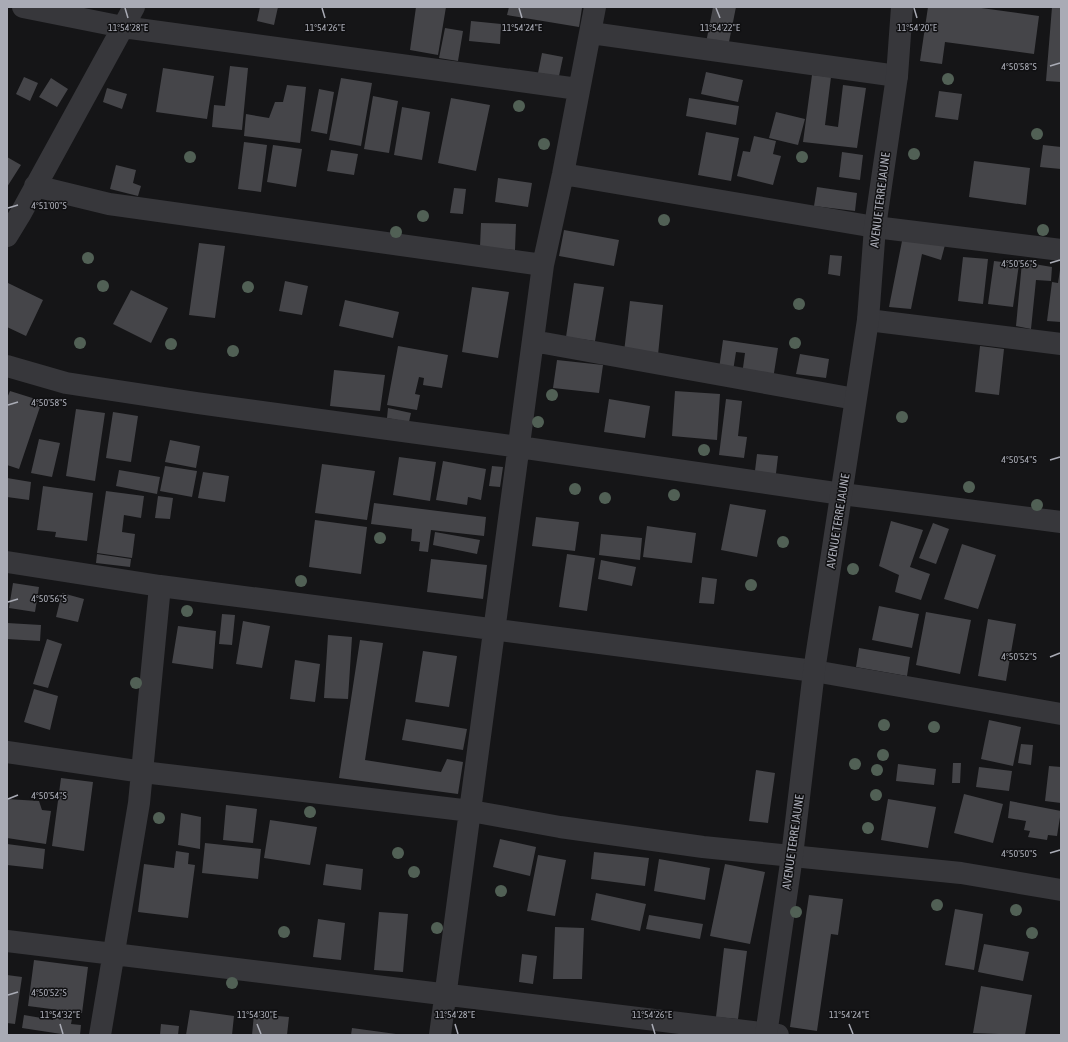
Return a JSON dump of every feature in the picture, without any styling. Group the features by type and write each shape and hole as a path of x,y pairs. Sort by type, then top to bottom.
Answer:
{"street":[{"path":"23,7 124,27 578,89"},
{"path":"7,236 14,210 35,186 134,7"},
{"path":"440,1035 543,266 563,174 578,89 591,34 595,7"},
{"name":"AVENUE TERRE JAUNE","path":"770,1034 814,671 868,320 875,227 897,76 902,7"},
{"path":"591,34 897,76"},
{"path":"563,174 875,227 1061,250"},
{"path":"35,186 109,204 543,266"},
{"path":"868,320 1061,344"},
{"path":"533,341 855,399"},
{"path":"7,366 66,383 842,494 1061,522"},
{"path":"7,562 160,586 495,628 814,671 1061,714"},
{"path":"100,1035 140,803 160,586"},
{"path":"7,752 142,772 471,811 560,827 703,847 961,873 1061,890"},
{"path":"7,941 770,1034"}],"building":[{"path":"260,7 278,7 274,25 257,21"},
{"path":"416,7 446,7 438,55 410,50"},
{"path":"509,7 582,8 579,27 507,15"},
{"path":"713,7 736,7 727,52 705,48"},
{"path":"928,7 974,7 1039,16 1034,54 945,42 942,64 920,61"},
{"path":"1052,7 1061,7 1061,82 1046,81"},
{"path":"471,21 501,24 500,44 469,41"},
{"path":"445,28 463,31 458,61 439,58"},
{"path":"542,53 563,57 559,76 538,73"},
{"path":"230,66 248,68 242,130 212,127 214,105 225,106"},
{"path":"163,68 214,76 207,119 156,112"},
{"path":"706,72 743,80 738,102 701,94"},
{"path":"812,75 831,77 825,125 838,127 843,85 866,88 857,148 803,142"},
{"path":"24,77 38,83 30,101 16,94"},
{"path":"51,78 68,89 57,107 39,97"},
{"path":"341,78 372,83 361,146 329,140"},
{"path":"287,85 306,87 300,143 244,136 246,114 269,118 275,102 283,102"},
{"path":"107,88 127,94 122,109 103,102"},
{"path":"319,89 334,92 327,134 311,131"},
{"path":"939,91 962,94 958,120 935,117"},
{"path":"373,96 398,101 389,153 364,149"},
{"path":"451,98 490,105 476,171 438,163"},
{"path":"689,98 739,106 736,125 686,116"},
{"path":"402,107 430,112 422,160 394,155"},
{"path":"776,112 805,119 798,145 769,138"},
{"path":"706,132 739,138 731,181 698,175"},
{"path":"754,136 776,141 773,154 781,156 773,185 737,176 743,151 750,152"},
{"path":"244,142 267,145 261,192 238,189"},
{"path":"273,145 302,149 296,187 267,182"},
{"path":"1043,145 1061,147 1061,169 1040,167"},
{"path":"331,150 358,154 354,175 327,171"},
{"path":"842,152 863,155 860,180 839,177"},
{"path":"7,157 21,165 7,187"},
{"path":"974,161 1030,168 1026,205 969,197"},
{"path":"116,165 136,170 133,183 141,186 138,196 110,189"},
{"path":"498,178 532,183 528,207 495,202"},
{"path":"817,187 857,193 855,211 814,206"},
{"path":"454,188 466,189 463,214 450,213"},
{"path":"481,223 516,224 515,250 480,247"},
{"path":"564,230 619,240 614,266 559,256"},
{"path":"903,236 945,245 941,260 922,254 911,309 889,307"},
{"path":"199,243 225,246 215,318 189,315"},
{"path":"830,255 842,256 840,276 828,274"},
{"path":"963,257 988,259 983,304 958,301"},
{"path":"994,261 1019,264 1013,307 988,304"},
{"path":"1022,262 1052,267 1051,281 1036,280 1031,329 1016,326"},
{"path":"1060,270 1061,322 1047,321 1052,282 1058,283"},
{"path":"285,281 308,286 302,315 279,311"},
{"path":"8,283 43,300 26,336 7,327"},
{"path":"574,283 604,287 595,341 566,337"},
{"path":"472,287 509,292 498,358 462,352"},
{"path":"131,290 168,308 151,343 113,324"},
{"path":"345,300 399,312 393,338 339,326"},
{"path":"630,301 663,305 658,355 624,352"},
{"path":"723,340 778,348 773,379 742,375 745,353 736,352 733,371 719,369"},
{"path":"398,346 448,355 442,388 423,385 424,378 419,377 415,394 420,395 417,410 387,405"},
{"path":"980,346 1004,349 999,395 975,392"},
{"path":"800,354 829,359 826,378 796,374"},
{"path":"557,360 603,365 599,393 553,388"},
{"path":"334,370 385,375 380,411 330,406"},
{"path":"10,391 42,401 19,469 7,465 7,398"},
{"path":"675,391 720,394 717,440 672,436"},
{"path":"609,399 650,406 645,438 604,432"},
{"path":"726,399 742,401 738,436 747,437 744,458 719,455"},
{"path":"388,408 411,413 409,422 387,418"},
{"path":"76,409 105,413 95,481 66,476"},
{"path":"113,412 138,416 131,462 106,458"},
{"path":"39,439 60,443 52,477 31,473"},
{"path":"170,440 200,446 196,468 165,462"},
{"path":"757,454 778,456 775,482 754,479"},
{"path":"399,457 436,462 430,501 393,495"},
{"path":"443,461 486,469 481,500 468,497 467,505 436,500"},
{"path":"322,464 375,471 367,520 315,513"},
{"path":"165,466 197,471 192,497 160,491"},
{"path":"492,466 503,467 500,487 489,486"},
{"path":"119,470 160,477 157,494 116,486"},
{"path":"203,472 229,476 225,502 198,498"},
{"path":"7,478 31,482 29,500 7,497"},
{"path":"43,486 93,493 87,541 55,537 56,532 37,530"},
{"path":"106,491 144,496 141,518 124,515 122,532 135,534 132,558 97,553"},
{"path":"158,496 173,498 170,519 155,518"},
{"path":"374,503 486,517 484,536 431,530 428,552 419,551 420,542 411,541 412,529 371,524"},
{"path":"730,504 766,510 757,557 721,550"},
{"path":"536,517 579,522 575,551 532,546"},
{"path":"315,520 367,527 361,574 309,567"},
{"path":"891,521 923,530 910,567 930,574 921,600 895,592 899,575 879,566"},
{"path":"933,523 949,529 936,564 919,558"},
{"path":"647,526 696,533 692,563 643,557"},
{"path":"435,532 480,540 477,554 433,545"},
{"path":"601,534 642,538 640,560 599,555"},
{"path":"962,544 996,555 978,609 944,599"},
{"path":"97,554 131,559 130,567 96,563"},
{"path":"567,554 595,558 587,611 559,607"},
{"path":"431,559 487,565 483,599 427,592"},
{"path":"601,560 636,567 632,586 598,579"},
{"path":"702,577 717,579 714,604 699,603"},
{"path":"13,583 39,587 35,612 9,608"},
{"path":"62,593 84,599 78,622 56,617"},
{"path":"879,606 919,614 912,648 872,640"},
{"path":"926,612 971,620 960,674 916,665"},
{"path":"222,614 235,615 232,645 219,644"},
{"path":"988,619 1016,624 1006,681 978,676"},
{"path":"243,621 270,626 262,668 236,664"},
{"path":"7,623 41,625 40,641 7,639"},
{"path":"178,626 216,631 213,669 172,663"},
{"path":"328,635 352,637 348,699 324,698"},
{"path":"47,639 62,644 48,688 33,684"},
{"path":"360,640 383,643 365,760 441,772 447,759 463,762 458,794 339,778"},
{"path":"859,648 910,657 907,676 856,667"},
{"path":"423,651 457,656 449,707 415,702"},
{"path":"295,660 320,664 315,702 290,699"},
{"path":"34,689 58,696 50,730 24,722"},
{"path":"406,719 467,729 463,750 402,740"},
{"path":"989,720 1021,727 1013,766 981,759"},
{"path":"1021,744 1033,745 1031,765 1018,763"},
{"path":"953,763 961,763 960,783 952,783"},
{"path":"898,764 936,769 934,785 896,781"},
{"path":"1049,766 1061,767 1061,803 1045,801"},
{"path":"979,767 1012,771 1009,791 976,787"},
{"path":"756,770 775,773 768,823 749,821"},
{"path":"61,778 93,782 84,851 52,846"},
{"path":"964,794 1003,804 993,843 954,833"},
{"path":"7,799 39,801 42,810 51,811 46,844 7,838"},
{"path":"888,799 936,807 928,848 881,840"},
{"path":"1010,801 1061,811 1057,836 1048,835 1047,840 1028,837 1030,831 1024,830 1026,821 1008,818"},
{"path":"226,805 257,809 253,843 223,840"},
{"path":"181,813 201,817 200,849 178,845"},
{"path":"270,820 317,827 310,865 264,858"},
{"path":"500,839 536,847 530,876 493,867"},
{"path":"205,843 261,849 258,879 202,873"},
{"path":"7,844 45,849 43,869 7,865"},
{"path":"176,851 189,853 188,864 195,865 188,918 138,912 144,864 174,868"},
{"path":"594,852 649,858 645,886 591,879"},
{"path":"538,855 566,860 555,916 527,911"},
{"path":"659,859 710,868 705,900 654,891"},
{"path":"326,864 363,869 361,890 323,885"},
{"path":"725,864 765,872 750,944 710,936"},
{"path":"596,893 646,904 640,931 591,920"},
{"path":"809,895 843,899 838,935 831,934 817,1031 790,1027"},
{"path":"955,909 983,914 974,970 945,965"},
{"path":"379,912 408,914 403,972 374,970"},
{"path":"649,915 703,924 700,939 646,929"},
{"path":"318,919 345,923 341,960 313,957"},
{"path":"555,927 584,928 582,979 553,979"},
{"path":"984,944 1029,952 1023,981 978,972"},
{"path":"724,948 747,951 738,1019 716,1017"},
{"path":"522,954 537,956 533,984 519,982"},
{"path":"34,960 88,967 82,1013 28,1006"},
{"path":"7,975 22,977 15,1024 7,1023"},
{"path":"981,986 1032,995 1025,1035 973,1033"},
{"path":"190,1010 234,1016 232,1035 186,1035"},
{"path":"254,1014 289,1017 287,1035 252,1035"},
{"path":"24,1015 53,1020 54,1016 72,1019 71,1024 81,1025 80,1035 68,1035 22,1028"},
{"path":"161,1024 179,1026 178,1035 160,1035"},
{"path":"352,1028 396,1034 396,1035 351,1035"}]}
